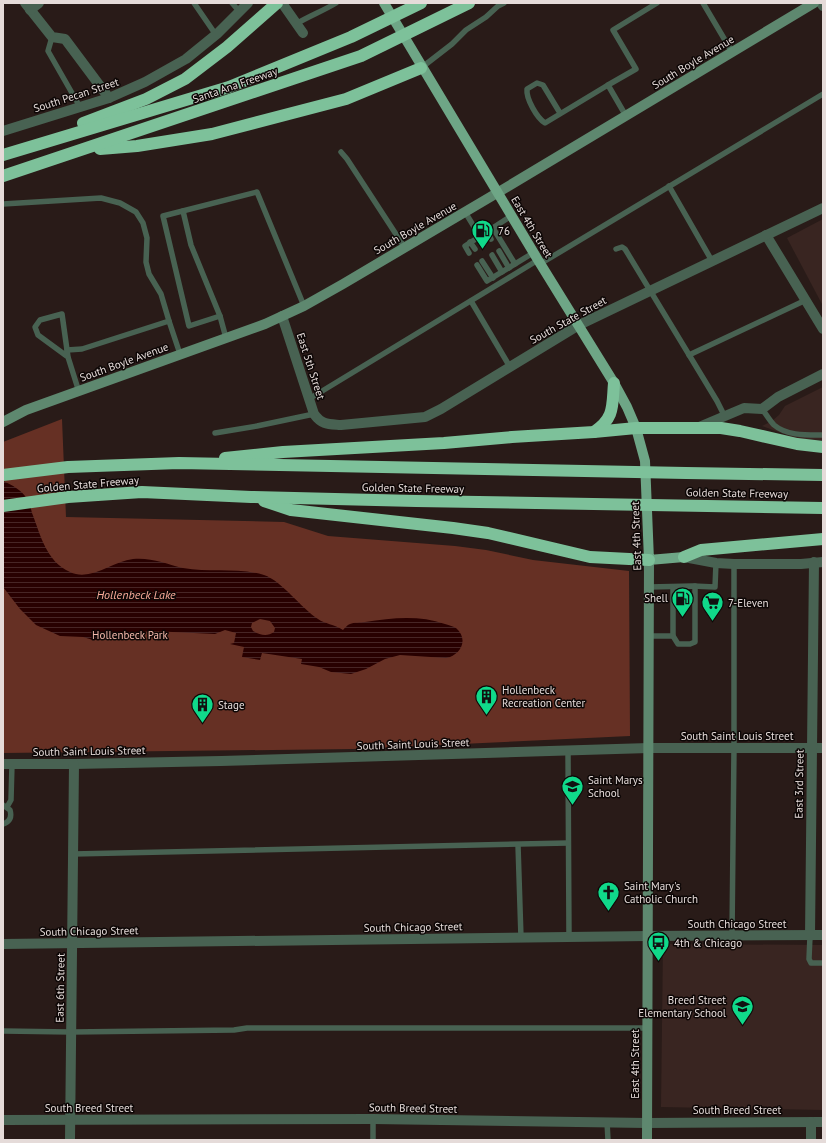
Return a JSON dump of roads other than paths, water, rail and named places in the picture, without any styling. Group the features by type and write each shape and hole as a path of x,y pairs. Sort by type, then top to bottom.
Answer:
{"highway":[{"path":"3,153 146,99 185,79 227,48 278,3"},
{"name":"Santa Ana Freeway","path":"3,153 229,86 351,36 421,3"},
{"name":"Santa Ana Freeway","path":"3,176 361,56 468,3"},
{"path":"83,150 137,146 212,134 346,99 419,63"},
{"path":"594,432 603,426 610,415 614,383"},
{"path":"179,463 283,452 444,443 636,428 721,428 740,431 783,442 823,447"},
{"name":"Golden State Freeway","path":"3,475 68,467 179,463 823,475"},
{"name":"Golden State Freeway","path":"3,506 68,497 142,492 251,497 823,508"},
{"path":"251,497 291,510 488,533 590,557 649,560"},
{"path":"684,558 701,550 823,539"}],"main road":[{"name":"East 4th Street","path":"384,3 537,259 614,383 636,428 645,461 649,560 647,1140"},
{"name":"South Boyle Avenue","path":"3,422 26,410 226,338 304,306 498,193 814,3"},
{"path":"649,560 684,558"}],"street":[{"path":"39,3 27,6 52,37 65,39 109,98"},
{"name":"South Pecan Street","path":"3,131 109,98 145,82 186,59 216,35 248,3"},
{"path":"282,3 303,33"},
{"name":"South State Street","path":"317,418 329,424 341,425 425,417 441,409 579,325 823,208"},
{"path":"766,235 823,329"},
{"name":"East 5th Street","path":"282,316 309,399 317,418"},
{"path":"695,428 744,408 762,409 778,397 823,374"},
{"path":"684,558 734,564 801,564 818,562"},
{"name":"East 3rd Street","path":"810,936 812,748 818,562"},
{"name":"South Saint Louis Street","path":"7,764 74,764 377,757 649,748 823,748"},
{"name":"East 6th Street","path":"70,1140 74,764"},
{"name":"South Chicago Street","path":"3,944 648,936 823,936"},
{"name":"South Breed Street","path":"3,1120 374,1119 647,1123 823,1122"},
{"path":"811,1122 811,1140"}],"lane":[{"path":"194,3 216,35"},
{"path":"232,3 240,11"},
{"path":"296,24 336,3"},
{"path":"419,63 452,44 466,30 504,3"},
{"path":"560,113 542,85 537,83 527,89 526,95 540,119 545,122 636,69 613,30 657,3"},
{"path":"702,3 732,52"},
{"path":"52,37 48,51 80,107"},
{"path":"608,85 626,116"},
{"path":"309,399 471,301 537,259 668,186 823,94"},
{"path":"341,152 405,248"},
{"path":"668,186 712,260"},
{"path":"220,316 189,326 163,216 257,192 304,306"},
{"path":"3,204 101,198 120,203 136,212 143,224 147,238 146,262 149,274 161,294 180,354"},
{"path":"183,211 191,245 220,316 226,338"},
{"path":"466,212 484,243"},
{"path":"469,252 465,246 511,216"},
{"path":"493,228 515,264"},
{"path":"487,232 491,239"},
{"path":"470,242 475,249"},
{"path":"616,249 622,247 625,249 725,416"},
{"path":"499,251 509,268"},
{"path":"492,255 502,272"},
{"path":"477,265 487,282 515,264 537,259"},
{"path":"482,261 493,278"},
{"path":"689,355 806,300"},
{"path":"471,301 510,367"},
{"path":"68,357 38,334 35,326 40,320 62,314 68,357 78,392"},
{"path":"67,350 82,349 170,321"},
{"path":"762,409 774,425 789,432 805,435 823,434"},
{"path":"215,433 317,418"},
{"path":"649,587 715,587 716,563"},
{"path":"732,936 734,564"},
{"path":"672,587 673,636 678,644 690,644 695,642 695,586"},
{"path":"649,636 673,636"},
{"path":"568,751 569,937"},
{"path":"3,824 8,822 11,816 10,810 5,806 11,800 7,764"},
{"path":"73,854 568,843"},
{"path":"518,845 521,938"},
{"path":"810,936 809,959 811,963 823,964"},
{"path":"3,1031 71,1032 234,1030 248,1028 647,1028"},
{"path":"373,1140 374,1119"},
{"path":"608,1122 608,1140"}],"water":[{"name":"Hollenbeck Lake","path":"3,481 16,488 25,496 30,504 45,547 55,561 70,572 78,574 94,573 117,563 133,559 152,560 183,568 244,571 271,578 318,619 343,630 348,625 353,623 385,619 425,619 455,627 460,632 463,642 456,654 446,658 400,655 385,659 366,669 351,674 331,672 319,667 301,664 302,659 262,653 260,660 242,657 244,647 230,644 234,643 236,633 225,630 215,634 151,631 135,633 126,638 93,640 83,637 60,636 36,625 20,609 3,587","holes":["260,619 270,621 275,628 274,632 269,635 258,634 253,631 251,627 252,623"]}],"place":[{"name":"76","path":"482,250"},
{"name":"Shell","path":"683,618"},
{"name":"7-Eleven","path":"713,622"},
{"name":"Hollenbeck Recreation Center","path":"486,716"},
{"name":"Stage","path":"203,724"},
{"name":"Saint Marys School","path":"572,806"},
{"name":"Saint Mary's Catholic Church","path":"608,912"},
{"name":"4th & Chicago","path":"659,962"},
{"name":"Breed Street Elementary School","path":"742,1026"}],"park label":[{"name":"Hollenbeck Park","path":"130,635"}]}
